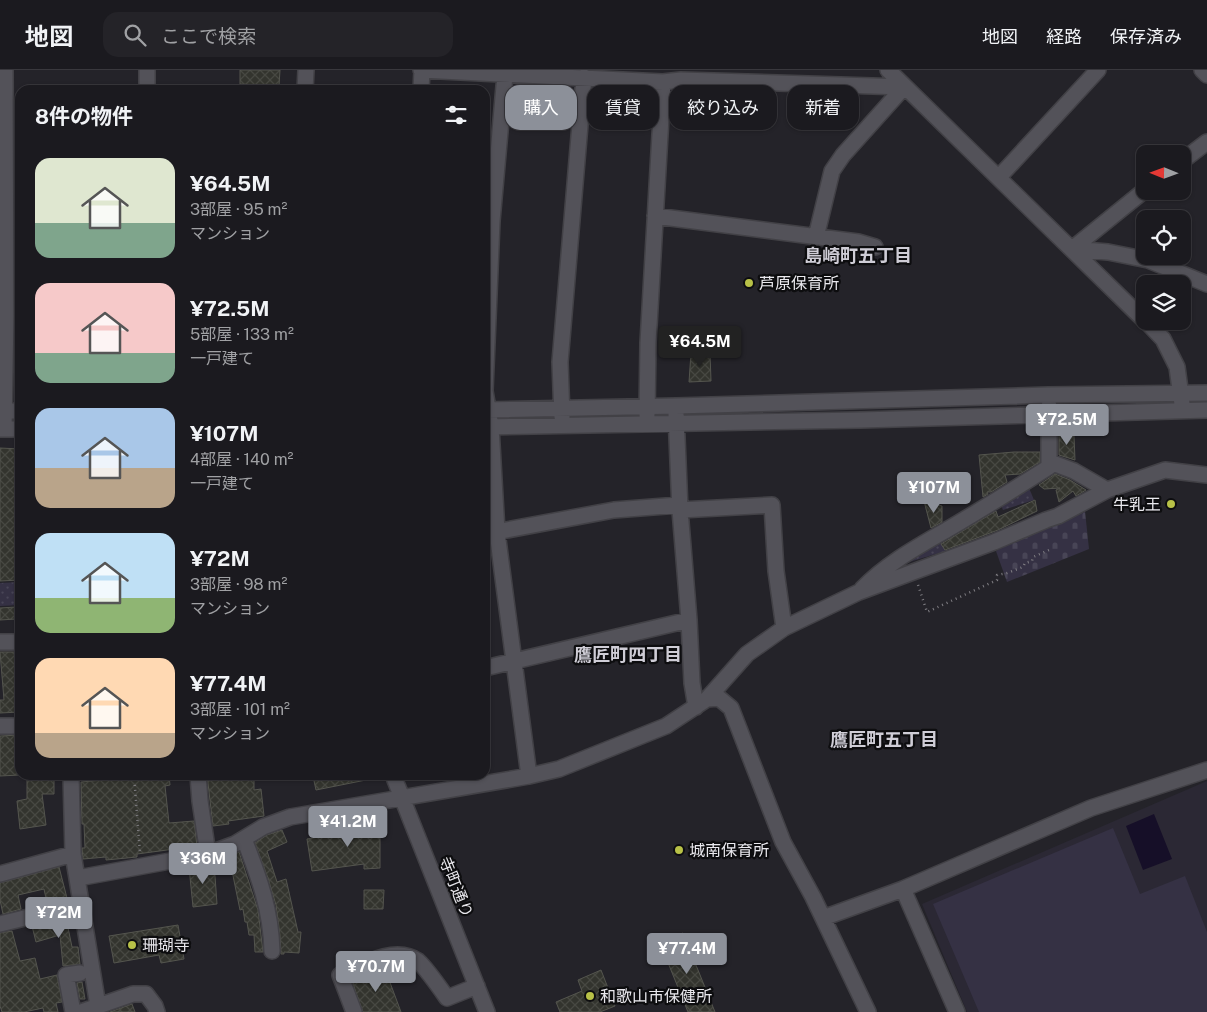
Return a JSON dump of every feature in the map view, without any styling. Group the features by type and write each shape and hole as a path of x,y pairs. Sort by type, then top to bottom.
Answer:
{"street":[{"path":"5,70 8,320 2,428 15,429"},
{"path":"147,70 147,85"},
{"path":"305,85 306,70"},
{"path":"421,85 422,70 663,82 681,75 904,87"},
{"path":"888,70 1136,312"},
{"path":"999,177 1098,70"},
{"path":"1202,70 1207,75"},
{"path":"490,270 492,221 505,75"},
{"path":"562,426 560,362 584,77"},
{"path":"647,424 648,342 663,82"},
{"path":"816,237 832,171 843,154 904,87"},
{"path":"1191,154 1207,142"},
{"path":"1072,248 1136,197"},
{"path":"655,216 858,242 875,247"},
{"path":"1072,248 1108,252 1148,260 1207,284"},
{"path":"1154,330 1163,339 1177,367 1182,394 1182,411"},
{"path":"490,410 1048,395 1207,393"},
{"path":"859,592 878,573 930,539 1000,499 1049,467 1048,395"},
{"path":"676,406 679,507 689,620 692,683 701,703"},
{"path":"490,427 1049,416 1207,410"},
{"path":"2,411 15,411"},
{"path":"1050,462 1074,471 1107,490"},
{"path":"78,878 208,854 236,844 263,827 290,817 529,776 559,769 666,726 701,703 747,654 784,628 859,592 956,557 1058,516 1107,490 1165,470 1207,475"},
{"path":"490,498 491,533 513,661 529,776"},
{"path":"491,533 614,510 772,505 776,571 784,628"},
{"path":"490,667 689,620"},
{"path":"0,642 15,642"},
{"path":"701,703 720,698 731,708 784,842 868,1012"},
{"path":"0,726 15,726"},
{"path":"823,918 903,889 1091,808 1207,770"},
{"path":"71,780 73,854 98,1006"},
{"path":"198,780 208,854"},
{"name":"寺町通り","path":"395,780 488,1012"},
{"path":"244,839 260,879 266,902 271,928 272,951"},
{"path":"0,874 73,854"},
{"path":"903,889 958,1012"},
{"path":"0,924 82,904"},
{"path":"354,1012 340,975 378,959 391,956 406,956 418,962 447,998 477,986"},
{"path":"73,1012 66,976 80,973"},
{"path":"82,1012 133,994 146,994 155,1006 156,1012"}],"path":[{"path":"914,572 927,612 997,580 997,575 1024,567 1025,563 1032,561 1033,557 1049,550"},
{"path":"134,780 141,866"}],"shaded area":[{"path":"1207,781 1207,1012 967,1012 922,904"},
{"path":"1154,814 1172,859 1143,870 1126,826"}],"green space":[{"path":"1029,488 1034,500 1003,510 1000,503"},
{"path":"1084,502 1089,549 1007,582 996,551"},
{"path":"939,540 946,551 909,562"},
{"path":"15,582 15,605 0,606 0,583"},
{"path":"1113,828 1140,894 1185,876 1207,932 1207,1012 979,1012 933,904"}],"building":[{"path":"240,70 280,70 279,85 240,84"},
{"path":"691,353 710,353 711,381 689,382"},
{"path":"1059,434 1074,436 1075,460 1059,455"},
{"path":"0,448 15,449 15,580 0,581"},
{"path":"1040,452 1040,462 1020,474 1005,475 1007,482 991,492 987,492 988,494 983,497 979,455"},
{"path":"1055,474 1070,480 1086,490 1076,496 1073,491 1059,502 1056,490 1060,488 1044,489 1039,485"},
{"path":"1035,500 1037,511 998,530 945,550 941,544 996,511 998,517"},
{"path":"924,501 942,506 942,522 931,528"},
{"path":"15,607 15,619 0,620 0,608"},
{"path":"0,652 15,652 15,712 0,713 0,700 4,700"},
{"path":"15,735 15,775 0,776 0,736"},
{"path":"27,780 54,780 54,794 42,794 46,825 20,829 17,801 27,799"},
{"path":"170,780 170,785 165,786 169,823 194,821 197,846 137,854 137,857 106,860 106,857 83,859 82,848 85,848 84,824 82,824 81,782"},
{"path":"208,780 254,780 254,790 261,789 264,816 228,821 229,824 213,826"},
{"path":"314,780 366,780 316,790"},
{"path":"365,818 380,818 380,868 364,869 364,864 312,871 307,839 330,835 330,832 365,825"},
{"path":"282,830 287,842 267,851 277,882 286,879 298,932 301,932 299,953 284,952 284,954 281,954 276,905 255,843 267,835"},
{"path":"239,852 258,910 263,952 255,952 254,935 249,935 243,909 240,910 229,856"},
{"path":"214,862 217,904 193,907 189,867"},
{"path":"59,867 67,898 47,903 44,889 18,895 21,909 3,914 0,900 0,883"},
{"path":"364,890 384,890 383,909 364,909"},
{"path":"66,918 72,947 78,947 80,964 63,966 60,935 36,942 32,926"},
{"name":"珊瑚寺","path":"178,925 184,959 161,963 159,955 114,963 109,936"},
{"path":"12,931 20,961 35,958 40,979 57,975 62,1002 56,1003 58,1012 44,1012 43,1008 24,1012 2,1012 0,1006 0,933"},
{"path":"683,933 715,1012 688,1012 660,943"},
{"path":"385,969 401,1012 363,1012 352,981"},
{"name":"和歌山市保健所","path":"601,970 615,1006 600,1012 560,1012 556,1002 582,991 578,980"},
{"path":"82,982 85,999 80,999 77,983"},
{"path":"132,1004 135,1012 110,1012"}],"place":[{"name":"芦原保育所","path":"749,283"},
{"name":"牛乳王","path":"1171,504"},
{"name":"城南保育所","path":"679,850"},
{"name":"珊瑚寺","path":"132,945"},
{"name":"和歌山市保健所","path":"590,996"}],"district":[{"name":"島崎町五丁目","path":"858,255"},
{"name":"鷹匠町四丁目","path":"628,654"},
{"name":"鷹匠町五丁目","path":"884,739"}]}
